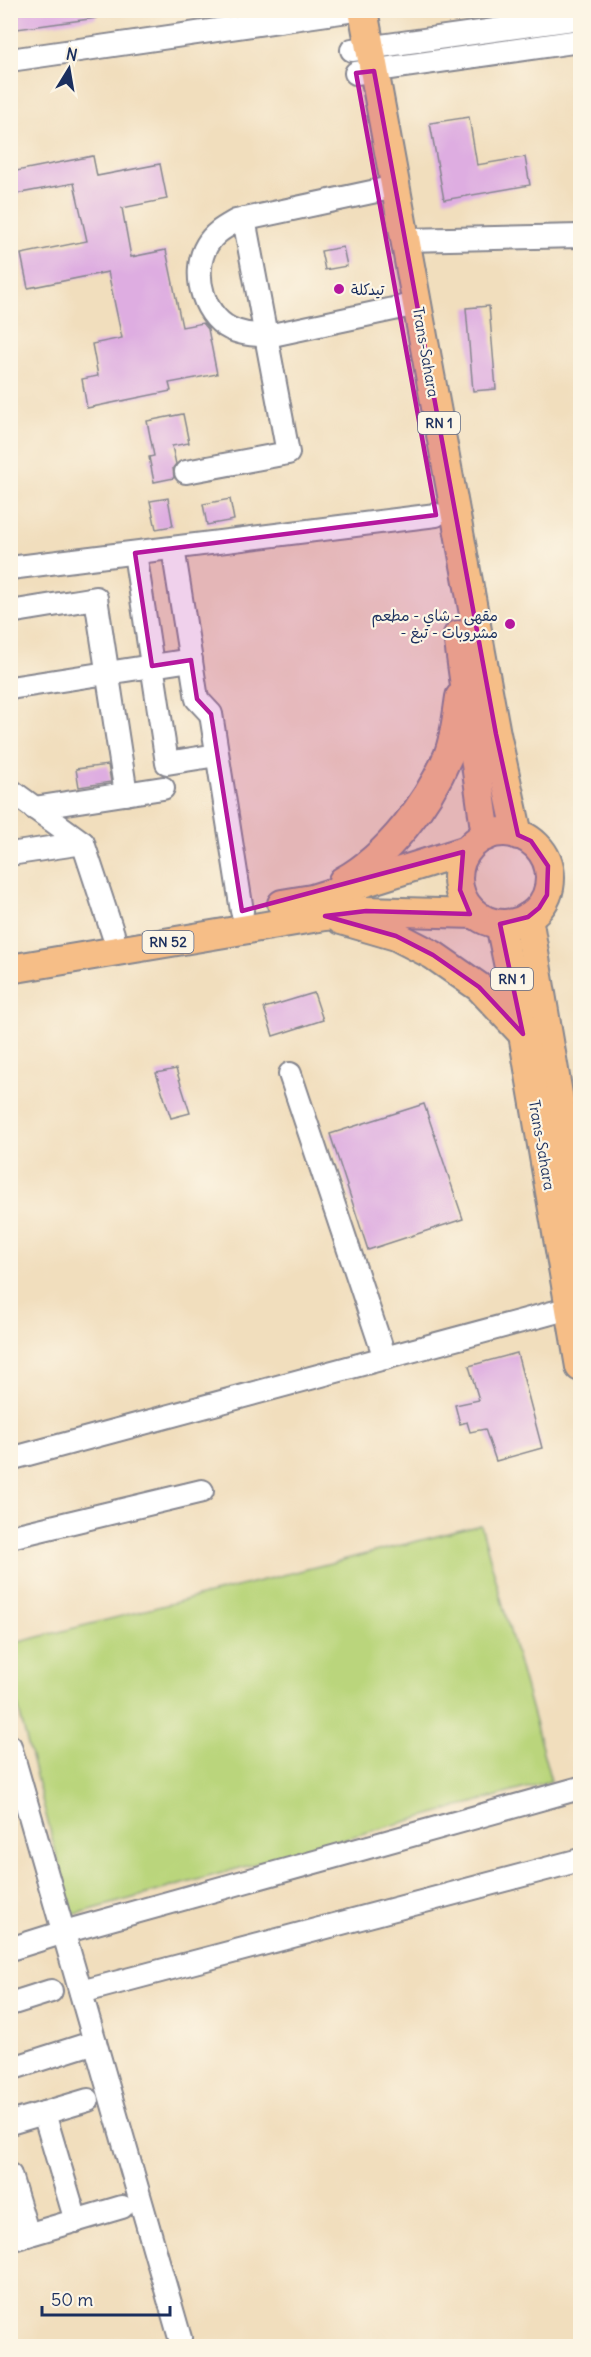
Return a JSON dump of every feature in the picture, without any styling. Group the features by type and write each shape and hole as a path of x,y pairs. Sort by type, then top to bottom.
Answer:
{"main road":[{"name":"Trans-Sahara","path":"352,11 408,306 518,835"},
{"name":"Trans-Sahara","path":"386,189 405,240 408,306 436,515 465,676 477,843"},
{"path":"318,907 393,843 422,802 449,755 465,676"},
{"path":"497,833 518,835 531,841 542,852 548,866 550,880 547,895 539,908 528,917 514,923 488,919 318,907 497,833"},
{"path":"477,843 461,863 458,877 463,897 488,919"},
{"path":"318,907 396,936 434,956 479,987 523,1034"},
{"name":"RN 52","path":"10,952 242,911 318,907"},
{"name":"RN 52","path":"10,969 318,907"},
{"name":"Trans-Sahara","path":"528,917 580,1224"},
{"name":"Trans-Sahara","path":"488,919 523,1034 580,1367"}],"street":[{"path":"10,60 352,11"},
{"path":"363,61 580,18"},
{"path":"363,61 580,41"},
{"path":"386,189 236,221 217,232 206,246 201,260 202,291 208,310 218,321 234,331 256,336 408,306"},
{"path":"186,471 288,453 244,219"},
{"path":"405,240 580,236"},
{"path":"10,568 436,515"},
{"path":"173,548 197,699 211,714 242,911"},
{"path":"135,553 167,763 217,755"},
{"path":"10,612 96,598 126,794"},
{"path":"10,688 191,660"},
{"path":"34,808 163,788"},
{"path":"10,790 83,843 113,934"},
{"path":"10,854 83,843"},
{"path":"291,1074 385,1358"},
{"path":"10,1459 570,1308"},
{"path":"10,1537 202,1491"},
{"path":"10,1746 21,1819 64,1932 180,2338"},
{"path":"10,1949 580,1788"},
{"path":"81,1992 580,1860"},
{"path":"10,2004 51,1991"},
{"path":"10,2069 95,2042"},
{"path":"10,2123 88,2100"},
{"path":"44,2113 76,2221"},
{"path":"10,2175 20,2237 122,2207"}],"highlighted area":[{"path":"374,71 496,734 518,835 531,841 548,866 547,895 539,908 528,917 500,924 523,1034 479,987 433,955 396,936 325,916 366,911 470,914 460,890 463,852 242,911 211,714 197,699 191,660 152,666 135,553 436,515 356,73"}],"green space":[{"path":"481,1525 551,1781 72,1915 11,1680 11,1644"}],"building":[{"path":"10,10 96,10 96,18 10,30"},
{"path":"469,117 477,165 525,157 530,185 444,200 430,123"},
{"path":"93,156 97,176 160,164 167,199 122,208 131,257 166,250 182,327 203,323 208,329 217,374 169,383 171,391 87,408 82,379 98,376 92,344 122,338 108,272 28,288 21,254 87,241 74,183 15,194 11,172"},
{"path":"343,247 347,266 325,270 321,251"},
{"path":"489,306 496,389 473,391 466,308"},
{"path":"183,414 189,443 172,446 176,464 173,468 174,478 154,482 149,457 154,456 147,421"},
{"path":"168,498 173,526 156,529 150,501"},
{"path":"230,499 234,520 207,525 203,504"},
{"path":"108,765 111,782 79,787 76,769"},
{"path":"314,993 323,1020 273,1036 264,1008"},
{"path":"176,1069 190,1113 171,1118 156,1073"},
{"path":"424,1104 463,1219 368,1250 330,1134"},
{"path":"517,1353 542,1448 496,1461 485,1429 470,1432 467,1422 460,1424 455,1405 479,1400 469,1366"}],"place":[{"name":"تيدكلة","path":"339,289"},
{"name":"مقهى - شاي - مطعم - مشروبات - تبغ","path":"510,624"}]}
